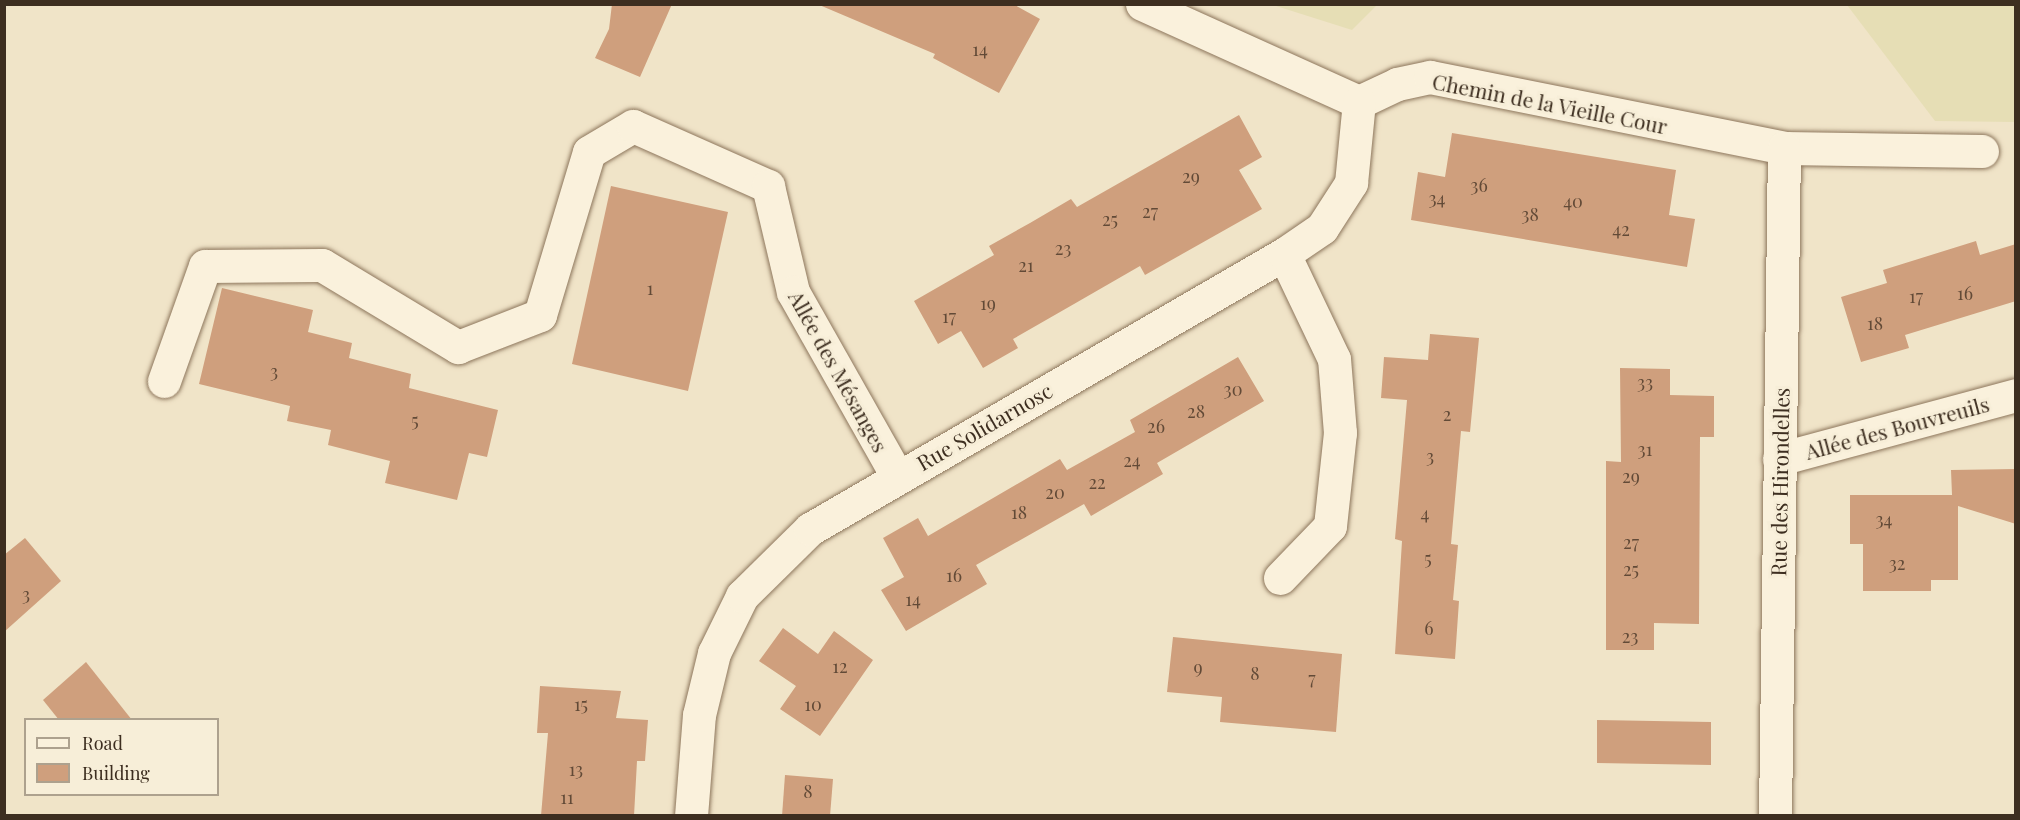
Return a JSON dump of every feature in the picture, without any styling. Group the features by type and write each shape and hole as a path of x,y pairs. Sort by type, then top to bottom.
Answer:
{"street":[{"path":"1142,4 1359,102"},
{"name":"Chemin de la Vieille Cour","path":"1359,102 1397,84 1430,77 1784,148 1982,151"},
{"name":"Rue Solidarnosc","path":"691,816 699,715 714,653 742,596 810,529 897,476 1284,255 1322,228 1351,183 1359,102"},
{"name":"Allée des Mésanges","path":"164,381 205,266 322,265 458,347 540,315 589,152 633,126 768,186 794,292 897,476"},
{"name":"Rue des Hirondelles","path":"1775,816 1784,148"},
{"path":"1280,578 1329,526 1340,434 1334,359 1284,255"},
{"name":"Allée des Bouvreuils","path":"1779,459 2016,395"}],"shaded area":[{"path":"1273,5 1377,5 1352,30"},
{"path":"1847,5 2015,5 2015,122 1935,121"}],"building":[{"path":"612,4 672,4 640,77 595,58 609,29"},
{"path":"817,4 1013,4 1040,19 999,93 933,58 935,54"},
{"path":"1239,115 1262,157 1239,170 1262,209 1145,275 1140,266 1013,339 1018,348 983,368 961,331 938,344 914,301 994,255 989,246 1071,199 1077,207"},
{"path":"1452,133 1676,170 1669,215 1695,219 1687,267 1411,220 1418,172 1445,177"},
{"path":"611,186 728,212 688,391 572,364"},
{"path":"1976,241 1980,255 2016,244 2016,301 1905,335 1909,348 1861,362 1841,297 1887,283 1883,270"},
{"path":"222,288 313,310 308,332 352,343 349,358 411,374 409,388 498,410 487,457 469,453 457,500 385,483 390,461 328,445 331,430 287,421 290,406 199,384"},
{"path":"1430,334 1479,338 1470,432 1461,431 1451,544 1458,545 1453,600 1459,601 1455,659 1395,654 1402,541 1395,539 1407,400 1381,398 1384,357 1428,360"},
{"path":"1238,357 1264,401 1157,463 1163,474 1091,516 1084,504 976,565 987,584 906,631 881,590 904,577 883,538 918,518 928,536 1060,459 1067,470 1135,432 1130,420"},
{"path":"1620,368 1670,369 1670,395 1714,396 1714,437 1700,437 1699,624 1654,623 1654,650 1606,650 1606,461 1621,462"},
{"path":"2016,469 2016,524 1958,506 1958,580 1931,580 1931,591 1863,591 1863,544 1850,544 1850,495 1952,495 1951,470"},
{"path":"25,538 61,581 4,632 4,555"},
{"path":"783,628 818,654 834,631 873,660 820,736 780,709 796,686 759,661"},
{"path":"1173,637 1342,654 1336,732 1220,722 1222,697 1167,692"},
{"path":"86,662 130,718 57,718 43,700"},
{"path":"540,686 621,691 616,718 648,720 645,761 637,761 634,816 541,816 548,733 537,733"},
{"path":"1597,720 1711,722 1711,765 1597,763"},
{"path":"785,775 833,779 830,816 782,816"}]}
